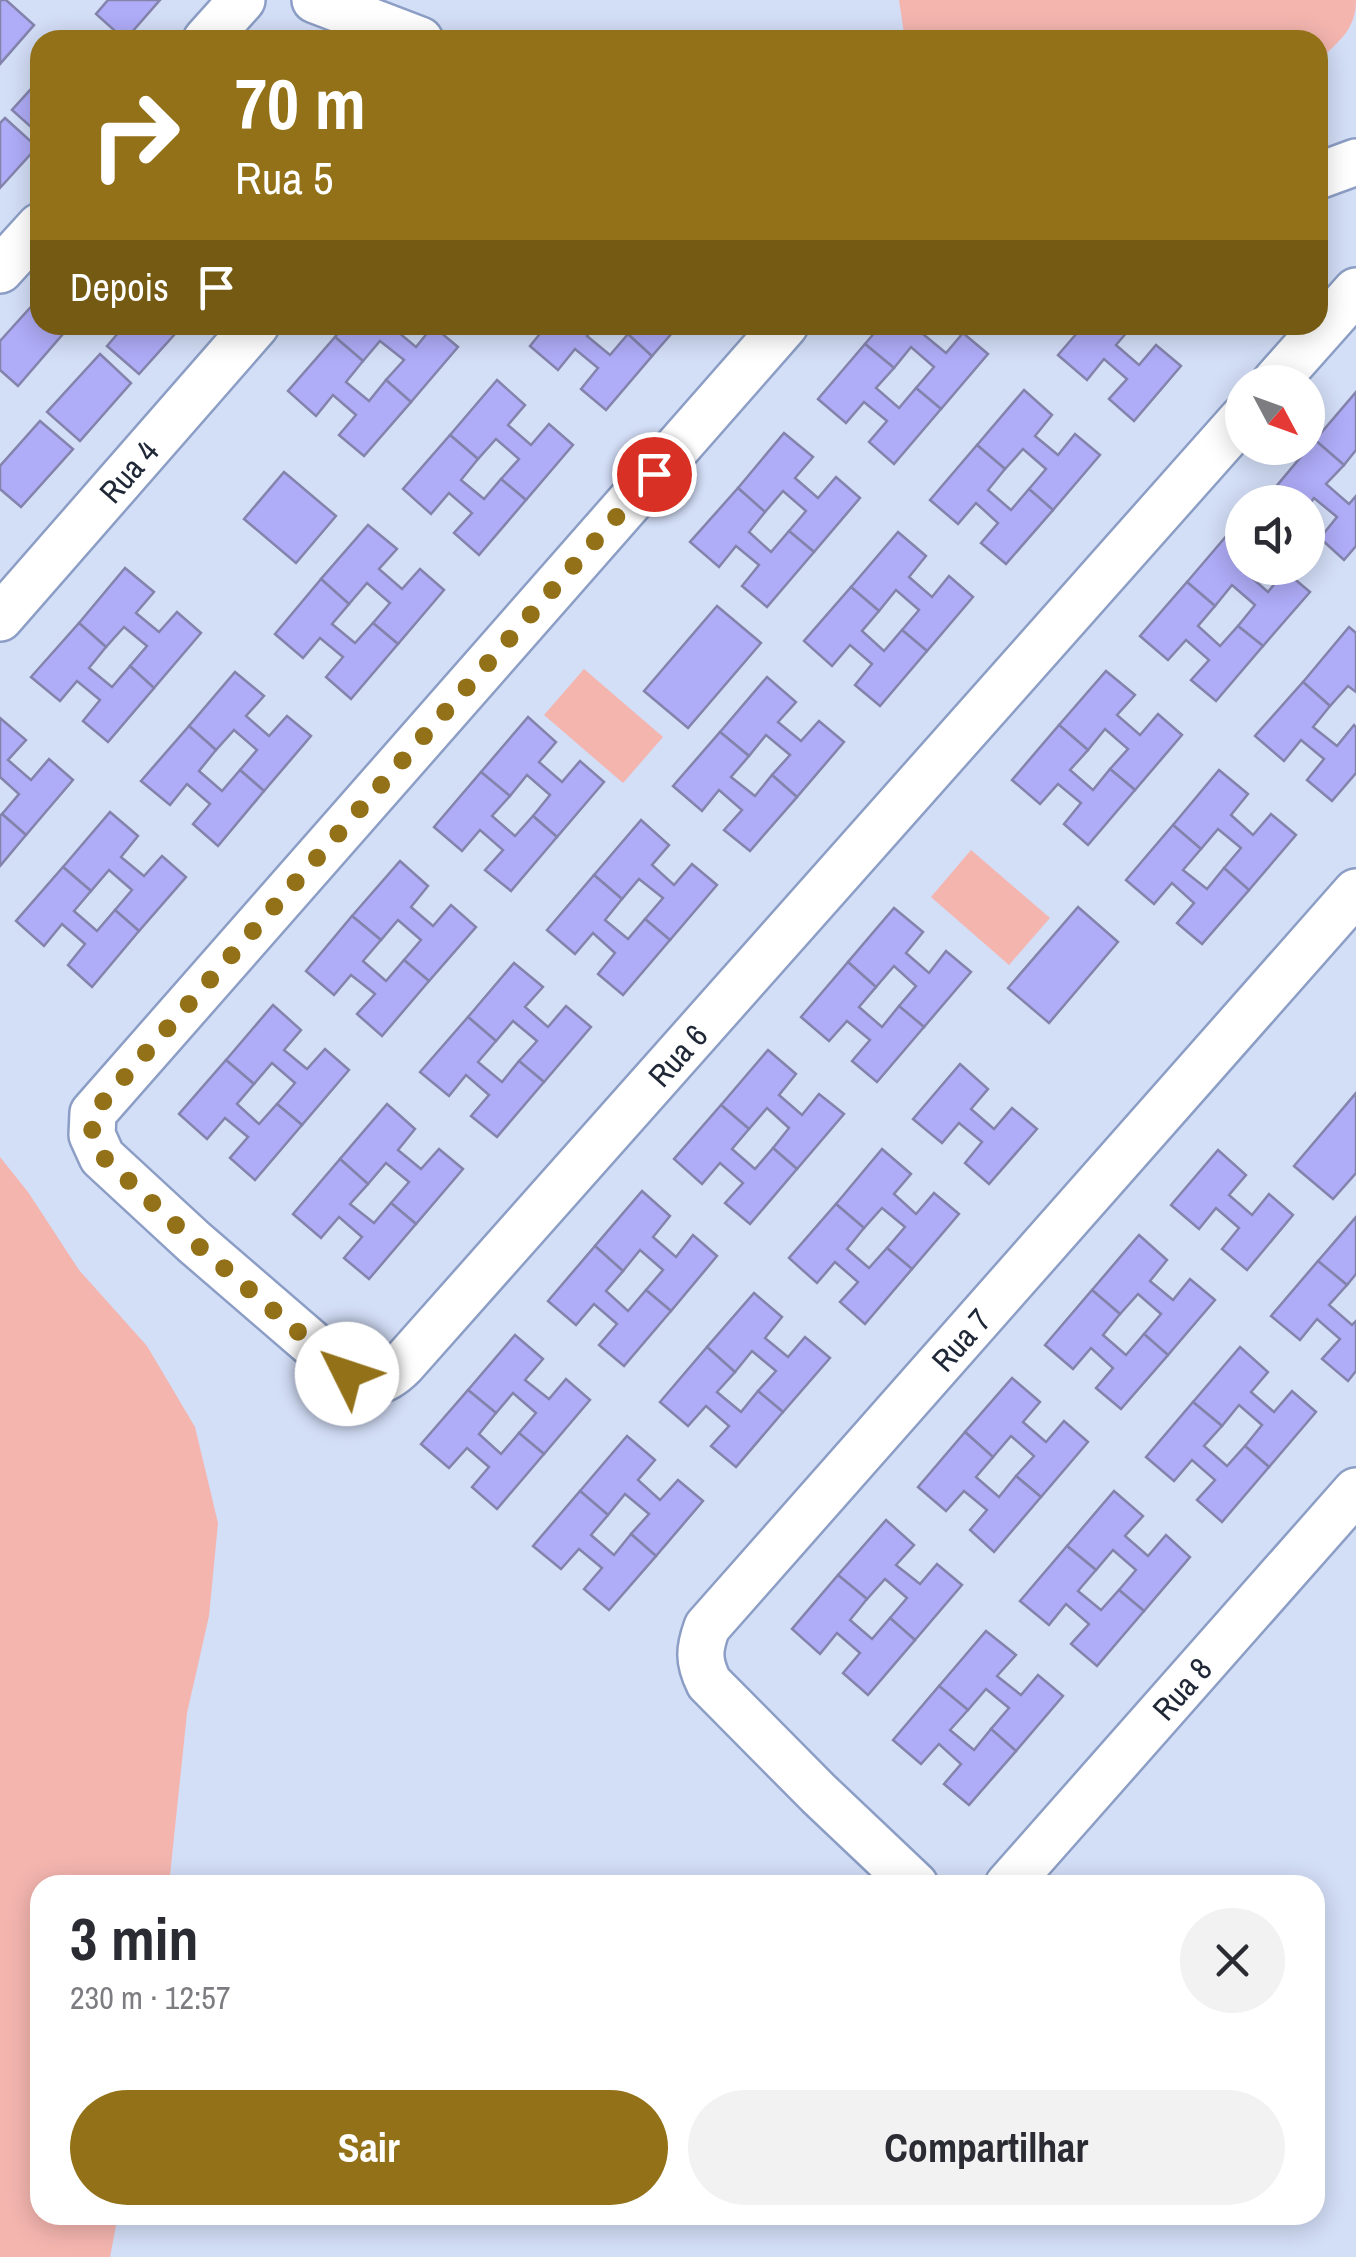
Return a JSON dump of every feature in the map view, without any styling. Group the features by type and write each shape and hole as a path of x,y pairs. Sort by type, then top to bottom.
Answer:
{"street":[{"path":"215,30 242,0"},
{"path":"315,0 394,30"},
{"path":"1328,172 1356,162"},
{"path":"0,270 30,237"},
{"path":"1328,322 1356,291"},
{"name":"Rua 4","path":"0,618 247,335"},
{"name":"Rua 6","path":"777,335 93,1113 92,1135 102,1156 194,1242 347,1374 366,1383 386,1381 1225,438"},
{"path":"1290,365 1317,335"},
{"name":"Rua 7","path":"904,1875 709,1683 701,1667 699,1648 707,1626 1356,892"},
{"name":"Rua 8","path":"1017,1875 1356,1491"}],"shaded area":[{"path":"899,0 1356,0 1353,20 1328,51 1328,30 904,30"},
{"path":"584,669 663,737 623,783 544,715"},
{"path":"971,850 1050,918 1009,965 931,897"},
{"path":"0,1157 79,1270 147,1346 195,1427 218,1523 209,1616 187,1713 170,1875 30,1875 30,2225 116,2225 110,2257 0,2257"}],"building":[{"path":"0,0 6,0 34,25 0,64"},
{"path":"108,0 160,0 134,30 114,30 96,14"},
{"path":"30,90 30,126 12,110"},
{"path":"5,118 30,141 30,155 0,188 0,123"},
{"path":"30,308 30,335 62,335 18,386 0,370 0,341"},
{"path":"116,335 174,335 139,374 107,346"},
{"path":"402,335 416,347 426,335 444,335 458,347 411,402 386,380 404,360 380,341 363,361 335,337"},
{"path":"539,335 588,335 610,355 629,335 652,356 606,410 581,389 598,368 575,349 558,370 530,346"},
{"path":"629,335 670,335 652,356"},
{"path":"873,335 924,335 946,353 965,335 988,354 941,409 916,388 934,367 911,347 894,368 865,344"},
{"path":"1075,335 1124,335 1116,345 1139,365 1156,345 1181,366 1134,421 1109,399 1127,379 1104,359 1087,380 1058,355"},
{"path":"335,337 363,361 346,382 369,401 386,380 411,402 364,456 339,435 356,415 333,395 316,416 288,391"},
{"path":"865,344 894,368 876,388 899,408 916,388 941,409 894,464 869,442 887,421 864,402 846,423 818,399"},
{"path":"100,354 131,383 80,441 47,412"},
{"path":"497,380 525,405 508,425 531,445 549,424 573,445 526,500 501,479 519,459 496,439 478,459 450,435"},
{"path":"1024,390 1052,415 1035,436 1058,455 1075,434 1100,455 1053,510 1029,489 1046,469 1023,449 1005,469 977,445"},
{"path":"1356,392 1356,450 1344,465 1325,449 1325,428"},
{"path":"40,421 73,449 21,507 0,489 0,466"},
{"path":"784,433 813,457 795,478 818,498 836,477 860,498 814,552 789,531 806,511 783,491 765,512 738,488"},
{"path":"450,435 478,459 461,480 484,499 501,479 526,500 479,555 454,533 472,513 449,493 431,514 403,489"},
{"path":"977,445 1005,469 988,490 1011,510 1029,489 1053,510 1006,564 981,543 998,523 976,503 958,524 930,500"},
{"path":"1325,449 1344,465 1326,484 1349,504 1356,496 1356,546 1344,560 1325,543 1325,532 1337,517 1325,507 1325,485 1277,485 1294,465 1325,465"},
{"path":"284,472 336,516 296,563 244,519"},
{"path":"738,488 765,512 749,532 771,552 789,531 814,552 767,607 742,586 759,565 736,546 719,567 690,542"},
{"path":"368,525 397,549 379,569 402,589 420,569 444,590 398,644 373,623 390,603 367,583 349,604 321,579"},
{"path":"898,532 926,556 909,577 932,597 949,576 973,597 927,651 902,630 919,610 896,590 879,611 851,587"},
{"path":"1225,538 1225,585 1232,585 1215,606 1187,582"},
{"path":"125,568 154,592 136,613 159,632 177,612 201,633 154,688 130,666 147,646 124,627 106,647 79,623"},
{"path":"321,579 349,604 332,624 355,643 373,623 398,644 351,699 326,677 343,657 320,638 303,658 275,634"},
{"path":"1187,582 1215,606 1198,626 1220,646 1238,626 1263,646 1216,701 1191,680 1209,660 1186,640 1168,660 1140,636"},
{"path":"1232,585 1260,585 1268,592 1274,585 1302,585 1310,592 1263,646 1238,626 1255,605"},
{"path":"851,587 879,611 862,631 884,651 902,630 927,651 880,706 855,685 872,664 850,645 832,666 804,641"},
{"path":"717,606 761,643 688,728 644,691"},
{"path":"79,623 106,647 89,668 112,687 130,666 154,688 108,742 83,721 100,700 77,681 60,701 31,677"},
{"path":"1349,627 1356,633 1356,692 1348,686 1330,706 1303,682"},
{"path":"1106,671 1135,695 1117,715 1140,735 1158,714 1182,735 1135,790 1110,769 1128,749 1105,729 1088,750 1059,725"},
{"path":"235,672 264,696 246,716 269,736 287,716 311,736 264,791 240,770 257,750 234,730 216,750 189,726"},
{"path":"767,677 796,702 778,722 801,741 819,721 844,742 797,797 772,775 790,755 766,735 749,756 720,732"},
{"path":"1303,682 1330,706 1313,727 1337,746 1356,727 1356,773 1332,801 1307,780 1324,759 1301,740 1284,761 1255,736"},
{"path":"528,717 556,742 539,762 562,782 580,761 604,782 557,837 533,816 550,795 527,775 510,796 481,772"},
{"path":"0,718 26,740 8,760 31,780 49,759 73,780 26,835 2,814 19,794 0,777"},
{"path":"1059,725 1088,750 1070,770 1093,790 1110,769 1135,790 1088,845 1064,824 1081,803 1058,784 1040,804 1012,780"},
{"path":"189,726 216,750 199,771 222,791 240,770 264,791 218,846 193,824 210,804 187,784 170,805 141,781"},
{"path":"720,732 749,756 731,777 755,796 772,775 797,797 750,851 724,830 742,810 719,790 702,811 673,786"},
{"path":"1219,770 1248,794 1231,815 1253,835 1271,814 1296,835 1249,890 1224,868 1241,848 1218,829 1201,849 1173,825"},
{"path":"481,772 510,796 492,816 515,836 533,816 557,837 511,891 485,870 503,850 480,830 462,851 434,827"},
{"path":"110,812 138,836 121,857 144,876 162,856 186,877 139,931 115,910 132,890 109,870 91,891 63,867"},
{"path":"0,816 26,835 0,866"},
{"path":"641,820 669,845 652,865 674,885 692,864 717,885 670,940 645,919 663,898 639,879 622,899 594,875"},
{"path":"1173,825 1201,849 1183,870 1207,889 1224,868 1249,890 1202,944 1177,923 1194,903 1172,883 1154,904 1126,880"},
{"path":"400,861 428,886 411,907 433,926 451,905 476,927 429,981 404,960 421,940 398,920 381,940 352,916"},
{"path":"63,867 91,891 74,911 97,931 115,910 139,931 92,987 68,965 85,944 62,924 44,946 16,921"},
{"path":"594,875 622,899 605,920 628,939 645,919 670,940 623,995 598,974 615,953 593,933 575,954 547,930"},
{"path":"1078,907 1118,942 1049,1023 1008,988"},
{"path":"894,908 923,932 906,953 929,973 946,951 971,972 924,1027 899,1006 916,986 894,966 876,987 848,962"},
{"path":"352,916 381,940 363,961 386,981 404,960 429,981 382,1036 357,1014 375,994 351,975 334,995 306,971"},
{"path":"848,962 876,987 859,1007 882,1027 899,1006 924,1027 877,1082 852,1061 870,1040 847,1021 829,1041 801,1017"},
{"path":"514,963 543,987 525,1007 548,1027 566,1006 591,1027 544,1082 519,1061 537,1041 513,1021 496,1041 468,1017"},
{"path":"273,1005 301,1030 284,1050 307,1069 325,1049 349,1070 302,1125 277,1104 295,1083 272,1063 254,1084 226,1060"},
{"path":"468,1017 496,1041 478,1062 502,1082 519,1061 544,1082 497,1137 471,1116 489,1095 466,1075 449,1096 420,1072"},
{"path":"768,1050 796,1074 779,1095 802,1115 819,1094 844,1114 797,1169 773,1148 789,1128 767,1108 749,1129 721,1105"},
{"path":"226,1060 254,1084 237,1104 259,1124 277,1104 302,1125 255,1180 230,1158 248,1137 225,1118 207,1139 179,1114"},
{"path":"960,1064 988,1089 971,1109 994,1129 1012,1108 1037,1129 989,1184 965,1163 982,1142 959,1123 942,1143 913,1119"},
{"path":"1356,1093 1356,1173 1333,1199 1294,1166"},
{"path":"387,1104 415,1129 398,1150 421,1169 439,1149 463,1169 416,1224 391,1203 409,1182 386,1163 368,1184 340,1159"},
{"path":"721,1105 749,1129 732,1149 755,1169 773,1148 797,1169 750,1224 725,1203 743,1183 720,1163 702,1184 674,1159"},
{"path":"882,1149 911,1174 894,1194 916,1214 934,1193 959,1214 912,1269 887,1248 905,1227 882,1208 864,1228 836,1204"},
{"path":"1218,1150 1246,1175 1229,1195 1252,1215 1269,1194 1293,1215 1247,1270 1222,1249 1239,1228 1216,1208 1199,1229 1171,1205"},
{"path":"340,1159 368,1184 350,1204 374,1223 391,1203 416,1224 369,1279 344,1258 362,1237 339,1217 321,1238 293,1214"},
{"path":"642,1191 670,1216 653,1237 676,1257 693,1235 717,1256 671,1311 646,1290 663,1270 640,1250 623,1271 595,1246"},
{"path":"836,1204 864,1228 847,1249 869,1268 887,1248 912,1269 865,1324 840,1302 858,1282 835,1262 817,1283 789,1258"},
{"path":"1356,1217 1356,1274 1347,1285 1318,1261"},
{"path":"1139,1235 1167,1260 1150,1281 1173,1300 1190,1279 1215,1300 1168,1355 1144,1334 1161,1314 1138,1294 1120,1314 1092,1290"},
{"path":"595,1246 623,1271 606,1291 628,1311 646,1290 671,1311 624,1366 599,1345 617,1324 594,1304 576,1325 548,1301"},
{"path":"1318,1261 1347,1285 1329,1305 1352,1325 1356,1321 1356,1371 1348,1381 1322,1359 1340,1339 1317,1319 1300,1340 1271,1316"},
{"path":"1092,1290 1120,1314 1103,1335 1126,1355 1144,1334 1168,1355 1121,1409 1096,1388 1113,1368 1091,1348 1073,1369 1045,1345"},
{"path":"754,1293 782,1317 765,1338 788,1357 805,1337 830,1358 783,1412 758,1391 776,1371 752,1351 735,1372 707,1347"},
{"path":"515,1335 543,1359 525,1380 549,1399 566,1379 590,1400 544,1454 519,1433 536,1413 513,1393 496,1413 468,1390"},
{"path":"707,1347 735,1372 717,1392 741,1412 758,1391 783,1412 736,1467 711,1446 729,1426 706,1406 688,1426 660,1402"},
{"path":"1240,1347 1268,1372 1251,1392 1274,1412 1292,1391 1316,1412 1269,1467 1245,1446 1262,1425 1239,1405 1222,1426 1193,1402"},
{"path":"1012,1378 1040,1402 1023,1422 1046,1442 1064,1421 1088,1442 1041,1497 1016,1476 1034,1456 1011,1436 993,1457 965,1432"},
{"path":"468,1390 496,1413 479,1434 501,1454 519,1433 544,1454 497,1509 472,1487 489,1467 467,1448 449,1468 421,1444"},
{"path":"1193,1402 1222,1426 1204,1446 1227,1466 1245,1446 1269,1467 1222,1522 1197,1500 1215,1480 1192,1460 1174,1481 1146,1457"},
{"path":"965,1432 993,1457 976,1477 999,1497 1016,1476 1041,1497 994,1552 970,1530 987,1510 964,1491 946,1511 918,1487"},
{"path":"627,1436 655,1460 638,1480 660,1500 678,1480 703,1501 656,1556 631,1534 649,1514 625,1494 608,1515 580,1491"},
{"path":"580,1491 608,1515 591,1535 614,1555 631,1534 656,1556 609,1610 584,1589 602,1568 579,1549 561,1569 533,1546"},
{"path":"1114,1491 1143,1516 1125,1536 1148,1556 1166,1535 1190,1557 1144,1611 1119,1590 1136,1570 1113,1550 1096,1570 1067,1546"},
{"path":"886,1520 914,1545 896,1565 920,1584 937,1564 962,1585 915,1640 890,1618 907,1598 885,1579 867,1599 838,1575"},
{"path":"1067,1546 1096,1570 1078,1591 1101,1610 1119,1590 1144,1611 1097,1666 1071,1644 1089,1624 1066,1604 1049,1625 1020,1601"},
{"path":"838,1575 867,1599 850,1620 872,1639 890,1618 915,1640 868,1695 843,1673 860,1653 837,1633 820,1654 792,1629"},
{"path":"986,1631 1016,1655 997,1676 1021,1695 1038,1675 1063,1696 1016,1751 991,1729 1009,1708 986,1689 968,1710 939,1686"},
{"path":"939,1686 968,1710 950,1730 974,1750 991,1729 1016,1751 969,1805 944,1784 961,1764 939,1744 921,1764 893,1740"}],"route":[{"path":"347,1374 194,1242 102,1156 92,1135 93,1113 654,474"}]}
